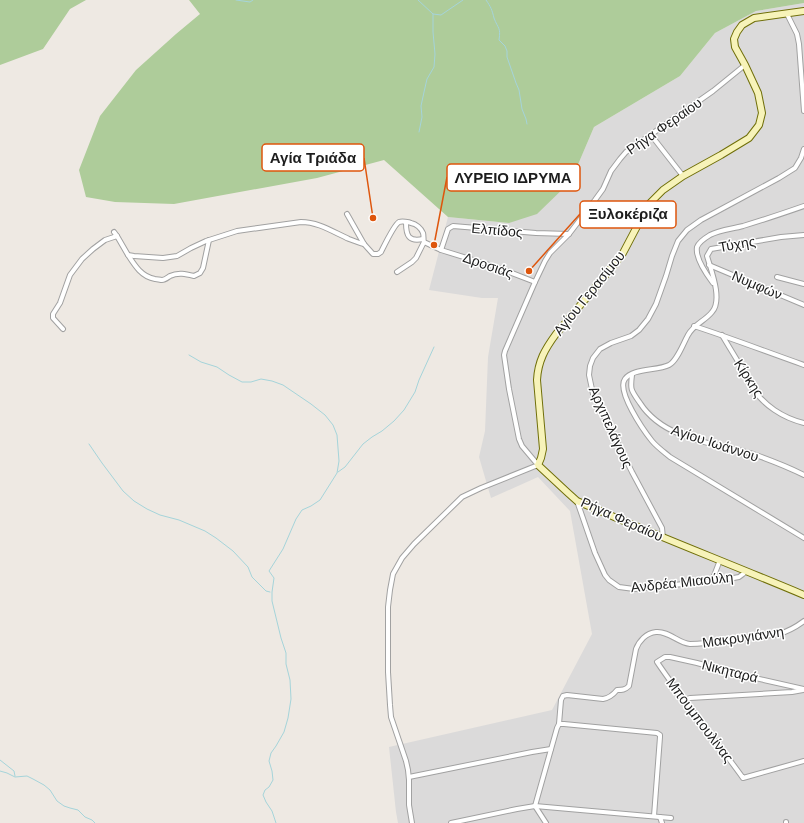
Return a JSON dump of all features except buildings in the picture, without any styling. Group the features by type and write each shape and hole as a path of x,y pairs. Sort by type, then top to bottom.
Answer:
{"street":[{"path":"804,12 787,14 799,44 804,111"},
{"name":"Αγίου Γερασίμου","path":"538,464 542,458 543,449 537,388 538,371 539,364 548,344 623,253 650,203 663,190 683,176 749,138 759,125 762,113 758,93 735,47 734,39 742,25 754,18 787,14"},
{"name":"Ρήγα Φεραίου","path":"745,65 714,91 626,152 620,158 603,189 569,234 550,253 535,282 504,355 509,389 519,439 522,446 538,464 577,501 663,538 804,595"},
{"path":"651,135 683,176"},
{"name":"Αρχιπελάγους","path":"663,538 662,528 593,394 589,375 590,366 600,349 611,343 631,336 639,330 648,319 656,304 678,241 687,230 701,220 795,168 801,158 804,148"},
{"path":"715,285 702,268 697,249 701,242 712,234 804,206"},
{"path":"347,214 364,244 373,254 378,254 381,252 399,222 411,223 418,226 423,234 424,241 416,258 397,272"},
{"path":"128,255 163,258 177,256 210,240 237,231 301,222 309,222 322,226 348,239 364,244"},
{"name":"Δροσιάς","path":"406,223 406,230 411,239 424,241 441,250 499,268 535,282"},
{"name":"Ελπίδος","path":"441,250 448,229 453,226 536,233 569,234"},
{"path":"114,232 134,265 142,273 151,278 161,280 179,274 194,276 200,273 203,268 210,240"},
{"name":"Τύχης","path":"694,326 712,312 716,305 715,285 707,256 711,249 781,236 804,234"},
{"path":"63,330 53,318 53,314 60,303 70,275 87,254 105,240 117,236"},
{"name":"Νυμφών","path":"709,266 804,305"},
{"path":"777,277 804,284"},
{"path":"804,365 694,326 673,362 668,366 632,374 624,380 624,393 633,411 655,444 670,457 804,538"},
{"name":"Κίρκης","path":"722,335 752,388 761,399 782,415 791,420 804,423"},
{"name":"Αγίου Ιωάννου","path":"632,374 630,386 643,408 669,429 681,435 755,455 804,475"},
{"path":"412,823 409,805 409,776 406,761 391,717 390,705 388,672 388,608 393,574 402,558 414,544 462,497 538,464"},
{"name":"Ανδρέα Μιαούλη","path":"577,501 595,553 605,575 619,587 634,589 712,581 739,577 746,571"},
{"path":"712,581 720,560"},
{"name":"Μακρυγιάννη","path":"559,724 561,700 563,696 566,695 603,699 612,696 617,690 626,689 638,644 645,636 649,634 658,632 666,634 689,644 713,643 779,634 789,631 804,620"},
{"name":"Νικηταρά","path":"657,662 665,657 670,657 804,689"},
{"name":"Μπουμπουλίνας","path":"657,662 743,778 804,761"},
{"path":"684,700 690,698 792,692 804,689"},
{"path":"546,823 535,806 559,724 658,733 660,737 654,816"},
{"path":"409,776 551,749"},
{"path":"451,823 535,806 671,818"},
{"path":"660,817 662,823"}],"shaded area":[{"path":"804,3 804,823 398,823 389,747 552,710 592,634 570,511 538,477 491,498 479,457 485,431 488,357 498,298 482,298 429,290 448,217 509,223 571,181 594,127 680,76 715,33 756,11"}],"green space":[{"path":"0,0 86,0 70,9 43,49 0,65"},
{"path":"189,0 804,0 804,3 756,11 715,33 680,76 594,127 571,181 537,214 509,223 448,217 384,160 317,178 174,204 115,202 86,197 79,170 100,116 136,70 200,14"}],"waterway":[{"path":"236,0 250,2 253,0"},
{"path":"418,0 433,14 441,15 463,0"},
{"path":"486,0 499,28 499,40 505,46 507,51 507,57 519,90 522,109 527,124"},
{"path":"419,132 422,117 421,106 424,92 427,79 434,67 435,54 433,14"},
{"path":"338,472 345,467 363,444 382,431 404,410 415,392 434,347"},
{"path":"189,355 201,362 217,367 242,382 251,382 261,379 283,385 325,415 333,425 337,435 339,461 337,473 320,500 302,510 296,519 283,549 269,571 274,578 272,601 286,653 291,699 284,732 271,753 269,761 273,780 263,795 272,811 276,823"},
{"path":"89,444 123,491 134,501 160,515 179,520 205,531 216,538 233,551 248,567 252,577 266,591 270,592"},
{"path":"0,760 14,771 15,776"},
{"path":"0,771 15,777 27,776 44,785 50,790 57,801 64,806 78,810 85,817 95,823"}],"place":[{"name":"Αγία Τριάδα","path":"373,218"},
{"name":"ΛΥΡΕΙΟ ΙΔΡΥΜΑ","path":"434,245"},
{"name":"Ξυλοκέριζα","path":"529,271"}]}
